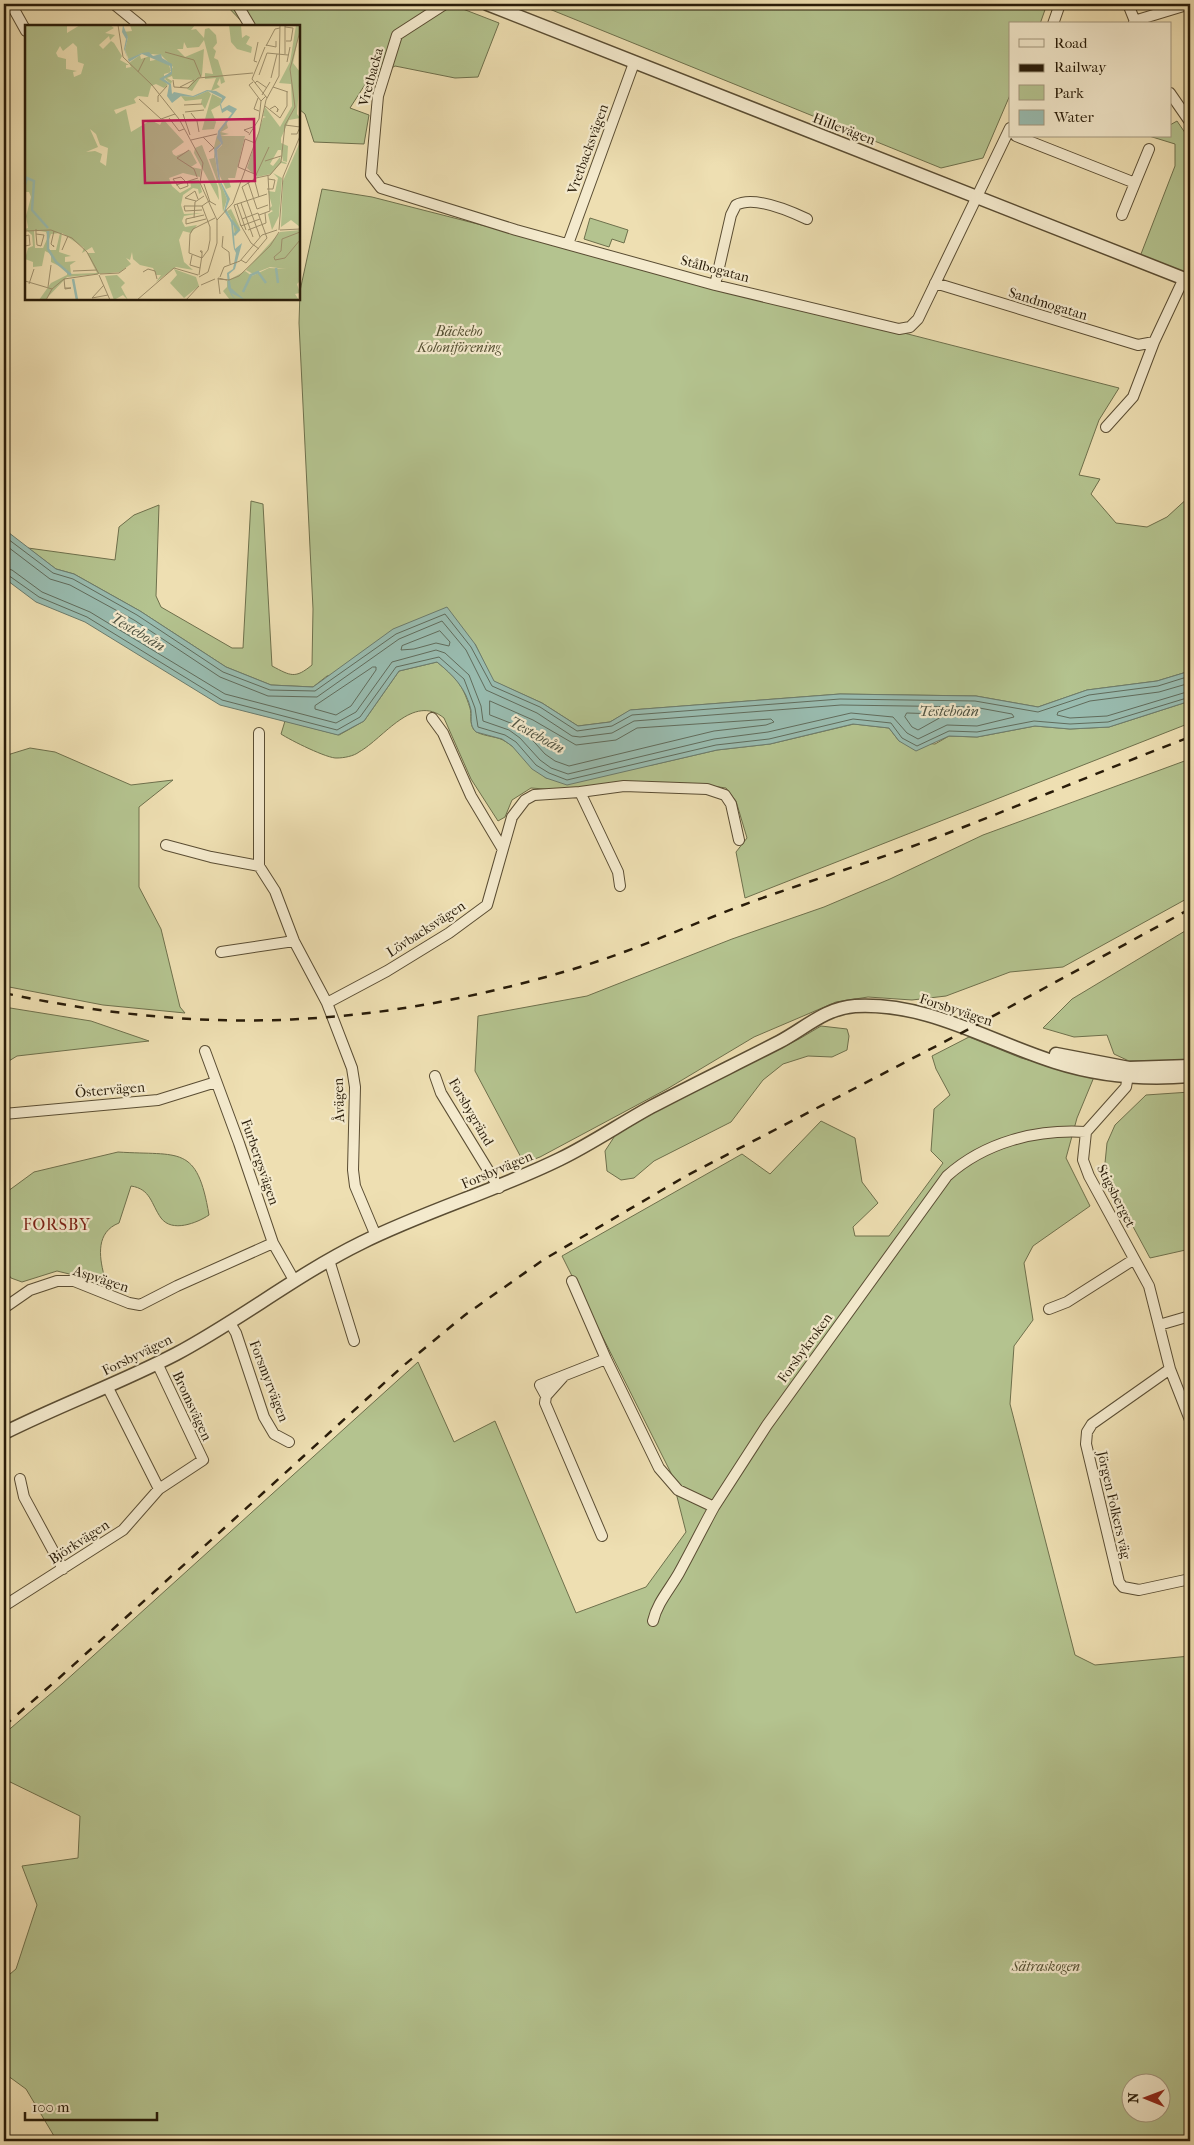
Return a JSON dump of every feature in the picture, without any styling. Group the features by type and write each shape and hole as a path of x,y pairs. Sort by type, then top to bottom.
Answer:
{"street":[{"path":"11,4 25,29"},
{"path":"114,4 139,25"},
{"path":"237,4 249,25"},
{"name":"Vretbacka","path":"375,183 370,167 375,113 381,82 397,35 445,4"},
{"name":"Hillevägen","path":"487,4 1187,280"},
{"path":"1054,22 1060,4"},
{"path":"1128,4 1135,22 1190,4"},
{"name":"Vretbacksvägen","path":"568,244 634,63"},
{"path":"1172,96 1190,122"},
{"name":"Stålbogatan","path":"375,183 385,191 416,201 714,285 905,328 915,324 976,197 1009,136"},
{"path":"1026,138 1135,183"},
{"path":"1122,215 1149,149"},
{"path":"714,285 731,214 736,205 745,202 776,206 807,220"},
{"path":"1106,428 1133,397 1154,342 1187,280"},
{"name":"Sandmogatan","path":"935,283 1138,345 1154,342"},
{"path":"432,718 443,733 471,796 502,848"},
{"path":"166,845 210,857 259,866 259,733"},
{"name":"Lövbacksvägen","path":"327,1003 393,968 449,933 487,905 512,816 525,800 534,796 624,786 707,790 725,795 731,804 739,840"},
{"path":"580,792 618,872 620,886"},
{"name":"Åvägen","path":"259,866 275,891 294,941 327,1003 352,1068 356,1086 353,1170 355,1186 376,1236"},
{"path":"221,952 294,941"},
{"name":"Forsbyvägen","path":"4,1433 157,1362 230,1323 294,1280 376,1236 499,1188 561,1159 648,1108 781,1041 811,1021 842,1008 870,1007 929,1014 1012,1045 1128,1072 1190,1076"},
{"name":"Furbergsvägen","path":"205,1051 273,1243 294,1280"},
{"name":"Forsbyvägen","path":"1128,1072 1190,1066"},
{"path":"1086,1132 1126,1087 1128,1072"},
{"name":"Forsbygränd","path":"435,1076 441,1093 499,1188"},
{"name":"Östervägen","path":"4,1114 158,1100 216,1082"},
{"name":"Stigsberget","path":"1086,1132 1082,1160 1133,1260 1149,1286 1170,1369 1190,1420"},
{"name":"Forsbykroken","path":"653,1621 661,1602 680,1572 714,1507 767,1426 947,1176 965,1160 987,1148 1036,1134 1086,1132"},
{"name":"Aspvägen","path":"4,1308 30,1290 57,1281 74,1282 129,1303 140,1305 177,1286 273,1243"},
{"path":"329,1260 354,1341"},
{"path":"1048,1309 1066,1302 1133,1260"},
{"path":"572,1281 606,1359 660,1468 678,1490 714,1507"},
{"path":"1159,1325 1190,1316"},
{"name":"Forsmyrvägen","path":"230,1323 236,1333 264,1417 274,1434 289,1442"},
{"path":"602,1536 545,1403 546,1396 540,1386 606,1359"},
{"name":"Bromsvägen","path":"157,1362 204,1460"},
{"name":"Jörgen Folkers väg","path":"1170,1369 1092,1424 1087,1432 1086,1444 1119,1582 1123,1587 1139,1590 1190,1579"},
{"path":"107,1386 159,1489"},
{"name":"Björkvägen","path":"4,1606 123,1530 159,1489 204,1460"},
{"path":"20,1480 24,1497 64,1569"}],"green space":[{"path":"225,4 450,4 499,23 478,77 455,78 395,66 366,83 350,108 369,115 364,144 314,142 305,114 300,110 300,25 245,25"},
{"path":"537,4 1047,4 1041,22 1009,22 1009,97 983,158 941,168"},
{"path":"1177,121 1190,140 1190,276 1144,258 1141,254 1175,166 1175,144 1156,138 1172,138 1172,124"},
{"name":"Bäckebo Koloniförening","path":"322,189 372,197 1119,388 1099,420 1079,475 1100,479 1091,494 1116,523 1147,527 1167,517 1190,496 1190,671 1157,681 1087,690 1038,707 976,696 840,694 631,710 610,722 578,726 542,703 493,681 475,644 327,676 313,687 271,685 226,667 140,611 74,574 56,569 28,548 115,560 119,527 134,515 159,505 156,596 161,607 232,648 243,648 251,501 263,504 272,666 289,674 297,674 312,665 313,609 299,323 300,291"},
{"path":"590,218 628,230 624,243 612,239 609,247 584,239"},
{"path":"437,662 454,677 461,687 470,708 474,730 480,734 508,743 546,778 652,765 717,750 770,744 854,724 889,728 899,741 935,744 949,736 977,737 1035,726 1070,729 1109,727 1190,701 1190,723 745,898 736,852 747,838 736,801 726,788 705,785 558,790 531,788 512,800 505,817 498,821 471,779 444,718 432,712 421,711 410,714 399,720 357,753 343,758 326,756 281,734 285,721 339,735 364,721 399,671"},
{"path":"30,748 55,752 131,785 173,780 139,807 139,887 161,929 180,1007 185,1013 103,1005 4,986 4,756"},
{"path":"1190,759 1190,897 1063,967 1010,972 946,996 912,1000 868,997 836,1002 754,1037 667,1089 540,1157 524,1163 475,1071 478,1016 587,996 732,939 824,907 890,879 983,835"},
{"path":"1190,928 1190,1060 1129,1061 1114,1054 1107,1035 1074,1037 1043,1028 1072,999"},
{"path":"4,1007 91,1021 149,1041 17,1056 4,1064"},
{"path":"821,1026 847,1029 849,1036 847,1050 832,1057 808,1056 783,1064 763,1080 731,1122 654,1161 634,1178 621,1180 607,1171 605,1151 616,1134 655,1111 799,1039"},
{"name":"Sätraskogen","path":"969,1037 1021,1058 1094,1077 1077,1118 1066,1158 1090,1206 1033,1246 1024,1263 1033,1320 1014,1346 1010,1404 1075,1655 1095,1665 1190,1656 1190,2141 57,2141 26,2089 4,2073 4,1979 16,1969 37,1905 22,1866 78,1858 80,1816 4,1779 4,1734 62,1684 418,1362 454,1442 495,1421 576,1613 646,1587 686,1532 671,1473 562,1256 742,1154 770,1174 821,1121 855,1138 862,1182 878,1203 853,1227 855,1236 889,1236 943,1163 931,1151 934,1109 950,1095 936,1069 932,1056"},
{"path":"1190,1092 1190,1249 1150,1258 1104,1173 1107,1143 1115,1125 1146,1095"},
{"path":"118,1152 171,1155 182,1158 191,1165 198,1176 209,1215 185,1225 171,1225 161,1218 150,1198 143,1190 131,1186 119,1223 106,1232 103,1238 100,1253 104,1275 98,1281 57,1271 22,1282 11,1278 4,1268 4,1194 34,1172"}],"water":[{"name":"Testeboån","path":"4,529 56,569 74,574 140,611 226,667 271,685 313,687 393,629 447,607 475,644 494,681 542,703 578,726 610,722 630,710 840,694 976,696 1038,707 1087,690 1157,681 1190,671 1190,701 1109,727 1070,729 1035,726 977,737 949,736 916,751 899,741 889,728 853,724 770,744 717,750 567,785 546,778 532,769 512,746 502,739 476,732 472,724 471,710 466,695 453,677 437,662 399,671 364,721 338,735 220,705 85,622 36,602 4,578"}],"railway":[{"path":"4,993 79,1007 152,1016 223,1020 294,1019 363,1014 434,1003 506,987 602,960 754,901 930,840 1190,737"},
{"path":"4,1726 403,1366 465,1315 543,1260 686,1176 971,1028 1190,909"}],"district":[{"name":"FORSBY","path":"57,1224"}]}
